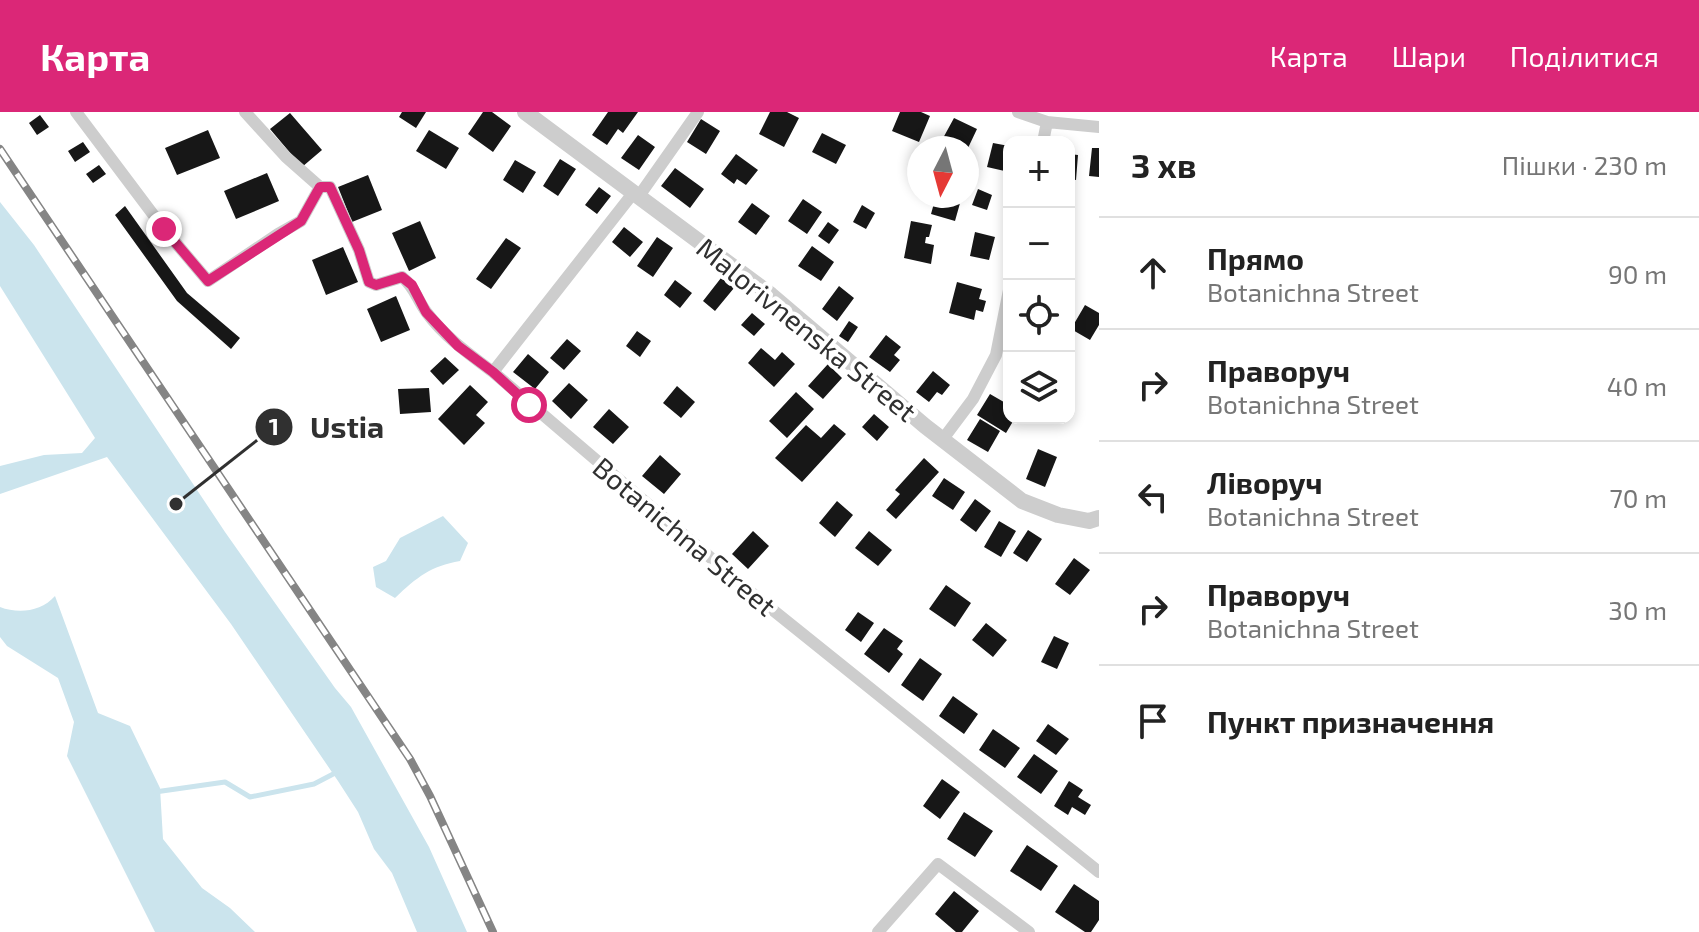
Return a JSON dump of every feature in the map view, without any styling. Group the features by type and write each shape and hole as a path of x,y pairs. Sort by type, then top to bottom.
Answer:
{"street":[{"path":"76,112 164,229 208,281 301,221 320,187"},
{"name":"Botanichna Street","path":"245,112 286,157 320,187 330,187 359,250 369,282 376,285 402,277 412,285 426,312 458,346 493,372 759,599 1099,872"},
{"name":"Malorivnenska Street","path":"525,112 771,295 1022,501 1058,515 1089,521 1099,518"},
{"path":"493,372 637,194 698,112"},
{"path":"1018,112 1047,122 1099,127"},
{"path":"1044,136 1047,122"},
{"path":"943,439 973,399 996,355 1003,320"},
{"path":"878,932 938,864 1029,932"}],"water":[{"path":"0,202 34,245 225,532 351,707 429,847 467,932 417,932 392,873 374,849 358,812 338,781 231,624 107,457 0,494 0,466 44,455 82,453 95,438 0,286"},
{"path":"443,516 468,543 460,561 425,574 395,598 376,587 373,567 386,561 400,538"},
{"path":"55,596 98,713 130,726 160,788 163,839 202,888 230,908 255,932 155,932 67,756 74,722 58,678 7,646 0,637 0,607 29,610"}],"building":[{"path":"402,112 426,112 416,128 399,117"},
{"path":"483,112 492,112 511,126 493,152 468,134"},
{"path":"608,112 638,112 623,133 618,129 607,145 592,135"},
{"path":"770,112 787,112 799,118 784,147 759,134"},
{"path":"900,112 921,112 930,116 922,136 907,137 892,131"},
{"path":"290,113 322,150 302,167 270,129"},
{"path":"40,115 49,127 37,135 29,123"},
{"path":"954,118 977,129 974,136 944,136"},
{"path":"701,119 720,131 706,154 687,142"},
{"path":"208,130 220,158 177,175 165,148"},
{"path":"429,130 459,148 446,169 416,151"},
{"path":"822,133 846,145 836,164 812,152"},
{"path":"638,135 655,147 639,170 621,158"},
{"path":"83,142 90,152 75,162 68,151"},
{"path":"993,143 1003,145 1003,171 987,167"},
{"path":"1092,148 1099,148 1099,177 1089,176"},
{"path":"736,154 758,170 746,185 737,179 734,184 721,174"},
{"path":"1075,155 1078,155 1075,180"},
{"path":"560,159 576,169 558,196 543,186"},
{"path":"515,160 536,172 523,193 503,180"},
{"path":"99,165 106,174 93,183 86,174"},
{"path":"675,168 704,189 690,208 661,186"},
{"path":"267,173 279,201 236,219 224,191"},
{"path":"368,175 382,210 352,222 338,187"},
{"path":"599,187 611,196 597,214 585,205"},
{"path":"979,189 992,195 987,210 979,207"},
{"path":"803,199 822,212 807,234 788,221"},
{"path":"752,203 770,216 756,235 738,222"},
{"path":"862,205 875,213 866,229 853,222"},
{"path":"125,206 187,293 240,338 231,349 177,301 115,215"},
{"path":"933,208 959,208 955,221 931,214"},
{"path":"420,221 436,258 409,271 392,233"},
{"path":"911,221 932,225 925,243 934,245 931,264 904,258"},
{"path":"828,222 839,230 829,244 818,236"},
{"path":"624,227 643,242 630,257 612,242"},
{"path":"975,232 995,237 989,260 970,256"},
{"path":"657,237 673,248 653,277 637,266"},
{"path":"506,238 521,248 491,289 476,279"},
{"path":"812,246 834,262 821,281 798,266"},
{"path":"343,247 358,282 326,295 312,260"},
{"path":"721,278 734,288 715,311 703,301"},
{"path":"675,280 692,293 680,308 664,295"},
{"path":"957,282 982,289 979,299 986,301 983,312 976,310 974,320 949,313"},
{"path":"839,286 854,298 837,321 822,309"},
{"path":"396,296 410,330 381,342 367,309"},
{"path":"1085,305 1099,313 1099,325 1090,340 1075,331 1075,322"},
{"path":"752,313 765,324 754,336 741,325"},
{"path":"849,321 858,327 848,342 839,336"},
{"path":"637,331 651,341 640,357 626,346"},
{"path":"886,335 901,347 894,355 900,360 890,372 869,357"},
{"path":"567,339 581,351 564,370 550,358"},
{"path":"761,348 775,360 782,352 795,364 774,387 748,363"},
{"path":"528,354 549,372 535,389 513,372"},
{"path":"445,357 459,370 443,385 430,371"},
{"path":"828,364 842,378 823,399 808,386"},
{"path":"933,371 950,385 942,395 937,392 929,402 916,392"},
{"path":"569,383 588,400 571,419 552,401"},
{"path":"470,385 488,402 476,415 485,423 464,445 438,419"},
{"path":"677,386 695,402 681,418 663,403"},
{"path":"429,388 431,412 400,414 398,389"},
{"path":"796,392 814,409 787,438 769,421"},
{"path":"990,394 1003,402 1003,424 1011,424 1006,433 977,415"},
{"path":"609,409 629,427 613,444 593,427"},
{"path":"874,414 889,427 877,441 862,427"},
{"path":"980,419 1000,431 988,452 967,440"},
{"path":"834,424 846,434 802,482 775,458 806,425 821,438"},
{"path":"1038,449 1057,457 1045,487 1026,479"},
{"path":"660,455 681,474 664,494 642,476"},
{"path":"924,458 939,472 896,519 886,510 900,494 895,490"},
{"path":"944,478 965,492 953,510 932,496"},
{"path":"975,499 991,511 976,532 960,520"},
{"path":"837,501 853,515 835,537 819,523"},
{"path":"999,521 1016,531 1001,557 984,547"},
{"path":"1028,530 1042,539 1027,562 1013,553"},
{"path":"753,531 769,546 748,569 732,554"},
{"path":"869,531 892,550 878,566 855,548"},
{"path":"1074,558 1090,570 1070,595 1055,584"},
{"path":"946,585 971,603 955,627 929,609"},
{"path":"858,612 874,623 861,642 845,630"},
{"path":"986,623 1007,640 993,657 972,640"},
{"path":"884,628 903,641 897,649 903,654 889,673 864,654"},
{"path":"1054,636 1069,643 1057,669 1041,662"},
{"path":"920,658 942,674 923,701 901,685"},
{"path":"953,696 978,714 964,734 939,716"},
{"path":"1048,724 1069,739 1056,755 1036,741"},
{"path":"993,729 1020,748 1005,768 979,750"},
{"path":"1034,754 1058,771 1041,794 1017,777"},
{"path":"942,779 960,792 940,819 923,806"},
{"path":"1069,781 1083,790 1078,797 1091,805 1085,815 1072,807 1068,815 1054,806"},
{"path":"964,812 993,831 975,857 947,839"},
{"path":"1027,845 1058,866 1041,891 1010,871"},
{"path":"1074,884 1099,901 1099,920 1091,932 1085,932 1055,912"},
{"path":"954,891 979,911 962,932 956,932 935,914"}],"waterway":[{"path":"155,792 225,782 250,797 314,784 339,771"}],"railway":[{"path":"0,149 410,759 493,932"}],"place":[{"name":"Ustia","path":"176,504"}],"route":[{"path":"164,229 208,281 301,221 320,187 330,187 359,250 369,282 376,285 402,277 412,285 426,312 445,333 529,405"}]}
